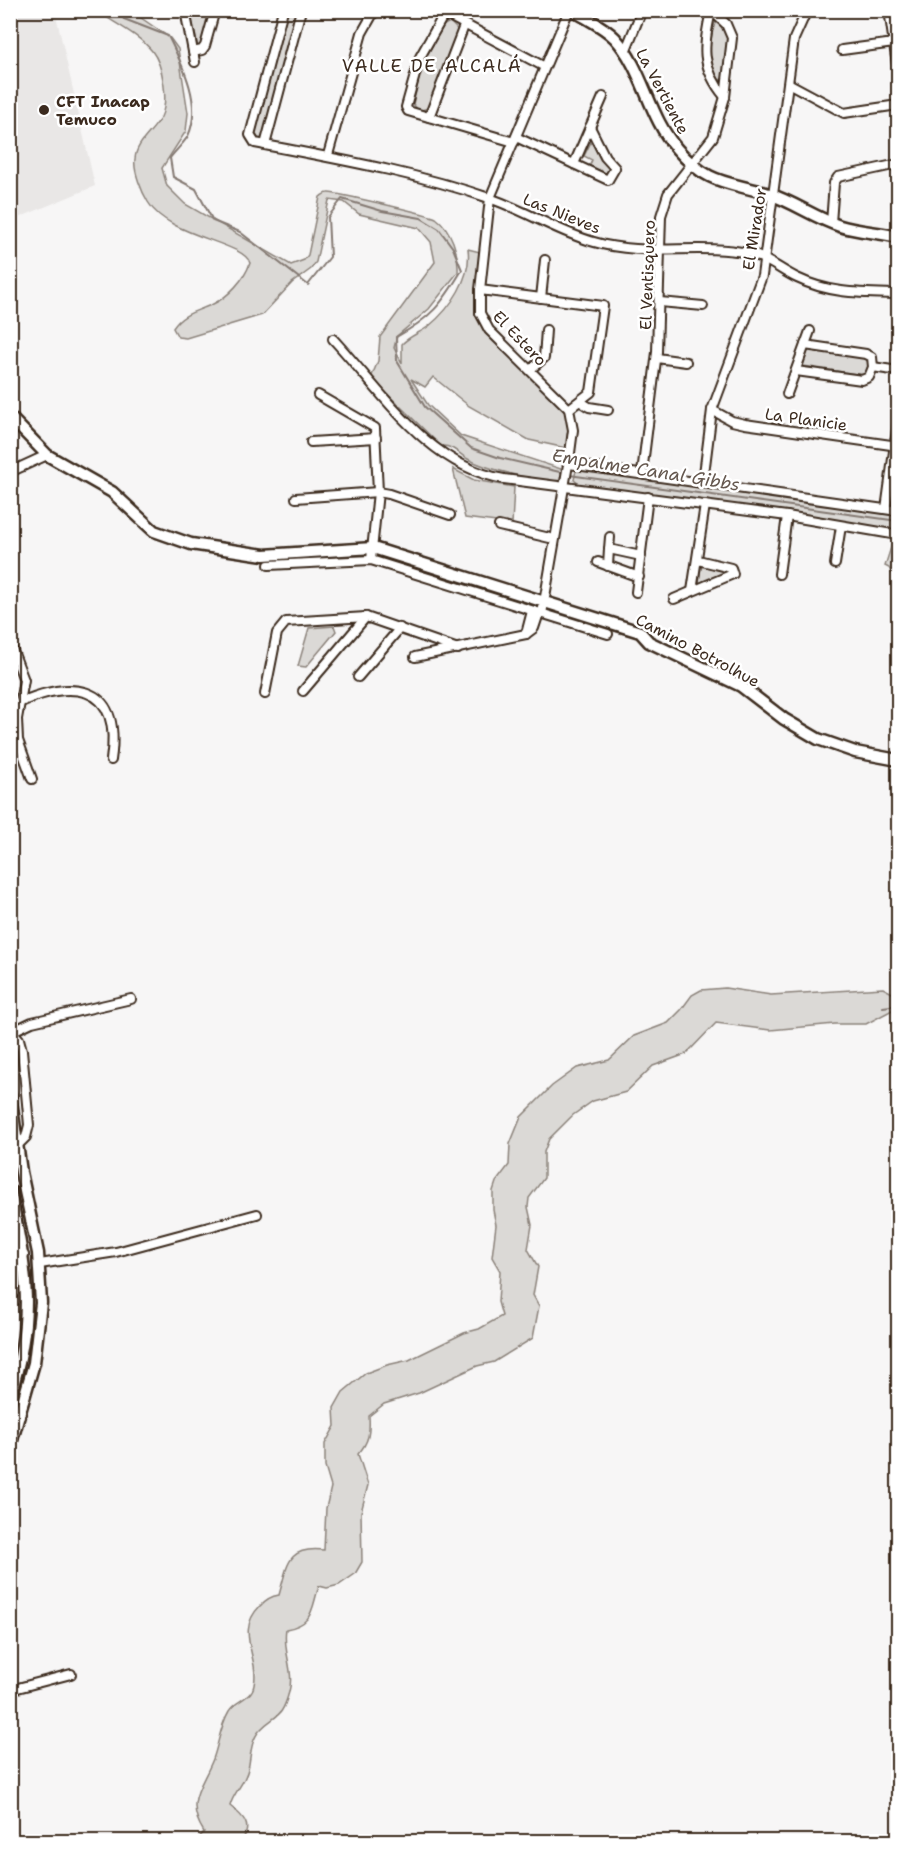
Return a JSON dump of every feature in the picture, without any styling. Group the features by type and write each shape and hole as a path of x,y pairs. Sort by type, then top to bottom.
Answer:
{"street":[{"path":"185,10 195,62"},
{"path":"193,52 202,50 205,46 215,10"},
{"name":"Las Nieves","path":"283,10 251,140 265,145 328,155 490,198 594,242 631,249 729,250 765,258 796,277 826,290 844,293 898,294"},
{"path":"265,145 301,10"},
{"path":"328,155 362,33 375,10"},
{"name":"La Vertiente","path":"571,10 607,31 625,52 663,131 691,163 719,182 773,195 831,223 898,237"},
{"name":"El Estero","path":"569,409 483,322 480,313 480,290 490,198 543,66 571,10"},
{"path":"625,52 642,10"},
{"name":"El Mirador","path":"703,482 712,410 762,276 795,39 807,10"},
{"path":"889,10 898,72"},
{"name":"El Ventisquero","path":"642,473 657,358 661,216 668,194 713,137 725,96 732,38 726,24 711,11 705,38 706,62 714,84 725,96"},
{"path":"543,66 449,16 442,18 420,57 407,109 515,140 608,180 615,168 605,157 590,128"},
{"path":"429,117 464,26"},
{"path":"842,50 894,43"},
{"path":"790,84 844,112 898,105"},
{"path":"574,164 603,97"},
{"path":"831,223 834,183 838,177 898,164"},
{"path":"541,298 545,260"},
{"path":"480,290 603,306 591,392 582,402 569,409 573,430 545,602 526,634"},
{"path":"660,302 703,306"},
{"path":"531,369 544,357 546,330"},
{"path":"787,394 810,331"},
{"path":"333,339 422,438 451,461 494,477 565,484 787,516 898,535"},
{"path":"796,371 862,380 869,377 873,367 872,357 866,354 805,345"},
{"path":"657,358 686,362"},
{"path":"873,367 898,371"},
{"path":"318,395 372,424 376,438 378,492 372,554"},
{"path":"582,402 589,407 608,410"},
{"name":"La Planicie","path":"712,410 721,416 746,424 897,445"},
{"name":"Camino Botrolhue","path":"10,417 47,455 112,492 154,531 191,544 264,555 372,554 545,602 640,632 649,642 741,686 784,720 818,739 855,752 898,760"},
{"path":"886,509 897,445 898,422"},
{"path":"311,442 376,438"},
{"path":"10,472 47,455"},
{"path":"568,466 642,473 898,511"},
{"path":"296,498 378,492 450,515"},
{"path":"636,592 648,497"},
{"path":"692,591 705,505"},
{"path":"779,574 787,516"},
{"path":"499,526 554,539"},
{"path":"836,564 841,526"},
{"path":"608,566 610,537"},
{"path":"609,549 641,556"},
{"name":"Camino Botrolhue","path":"269,565 372,554 538,613 608,634"},
{"path":"674,599 734,574 731,568 698,560"},
{"path":"598,562 639,577"},
{"path":"415,657 526,634 534,628 538,613"},
{"path":"265,694 277,633 286,622 366,617 458,649"},
{"path":"303,691 366,617"},
{"path":"358,677 400,628"},
{"path":"10,643 24,680 18,740 32,779"},
{"path":"10,707 50,692 70,689 91,694 106,711 112,726 114,744 111,760"},
{"path":"14,1145 26,1137 28,1125 22,1050 12,1030 32,1022 131,999"},
{"path":"10,1094 14,1145 40,1264 42,1303 38,1342 10,1447"},
{"path":"10,1191 24,1255 27,1285 26,1320 20,1360 10,1395"},
{"path":"40,1264 116,1252 257,1214"},
{"path":"10,1259 24,1255"},
{"path":"10,1690 71,1674"}],"shaded area":[{"name":"CFT Inacap Temuco","path":"11,10 55,11 95,186 11,221"},
{"path":"97,11 131,11 170,38 178,49 188,113 186,131 162,168 167,186 185,204 291,265 304,260 308,255 320,197 325,193 347,196 436,218 446,228 453,242 458,272 429,309 397,336 394,348 402,363 402,344 437,319 458,291 467,270 468,249 480,252 475,313 485,333 566,411 569,422 566,448 529,440 469,406 433,377 425,387 411,379 428,405 461,436 564,470 564,480 543,480 500,471 466,458 452,448 441,446 371,378 378,361 380,337 435,262 431,242 419,228 359,214 344,202 329,200 316,262 311,269 292,283 262,315 186,338 178,337 173,328 177,323 224,297 240,281 250,263 245,256 234,250 172,223 158,214 148,202 137,175 135,159 138,147 161,117 165,102 162,74 156,57 146,45"},
{"path":"190,11 212,11 200,48 198,47"},
{"path":"287,11 298,11 263,139 258,141 254,137"},
{"path":"450,22 459,31 458,37 428,108 419,111 413,104 423,62 444,25"},
{"path":"719,22 728,36 724,78 718,81 712,67 710,53 715,23"},
{"path":"591,142 611,169 607,175 589,167 592,160 584,156"},
{"path":"807,349 864,357 869,363 867,372 863,375 803,366"},
{"path":"453,469 474,480 514,487 512,524 465,518"},
{"path":"576,470 898,516 898,530 579,484 574,480"},
{"path":"893,541 898,541 898,585 889,568 885,566"},
{"path":"701,567 732,572 702,586 699,582"},
{"path":"334,626 336,631 306,667 298,666 309,628"},
{"path":"725,988 771,995 883,988 898,996 898,1007 866,1024 835,1024 770,1030 716,1023 686,1054 653,1066 626,1092 593,1101 573,1115 549,1139 544,1152 544,1178 529,1198 528,1207 532,1225 528,1249 538,1267 533,1295 539,1306 533,1338 494,1362 477,1366 419,1393 384,1404 369,1416 368,1436 358,1454 368,1485 361,1512 362,1562 355,1574 339,1585 327,1588 319,1586 307,1620 286,1629 289,1692 281,1712 257,1734 246,1774 230,1806 247,1826 245,1836 241,1841 196,1841 204,1832 195,1811 200,1786 213,1759 229,1711 253,1690 255,1675 248,1635 249,1625 264,1602 279,1595 287,1566 296,1554 303,1551 324,1550 326,1508 331,1487 325,1467 325,1444 335,1426 334,1408 343,1392 366,1373 409,1360 464,1333 479,1329 502,1316 498,1302 500,1271 492,1257 496,1225 493,1191 496,1182 509,1165 510,1144 521,1117 552,1086 577,1068 609,1060 634,1036 668,1023 692,995 701,990"}],"waterway":[{"name":"Empalme Canal Gibbs","path":"115,10 124,19 168,36 179,59 189,84 193,111 188,136 170,158 173,177 196,189 213,221 240,232 308,285 330,257 328,217 342,199 382,211 421,218 439,229 453,248 462,270 435,309 396,337 397,361 425,407 471,448 500,458 564,473"},
{"name":"Empalme Canal Gibbs","path":"569,475 898,521"},
{"path":"883,1007 898,1005"}],"place":[{"name":"CFT Inacap Temuco","path":"44,110"}],"district":[{"name":"VALLE DE ALCALÁ","path":"432,66"}]}
